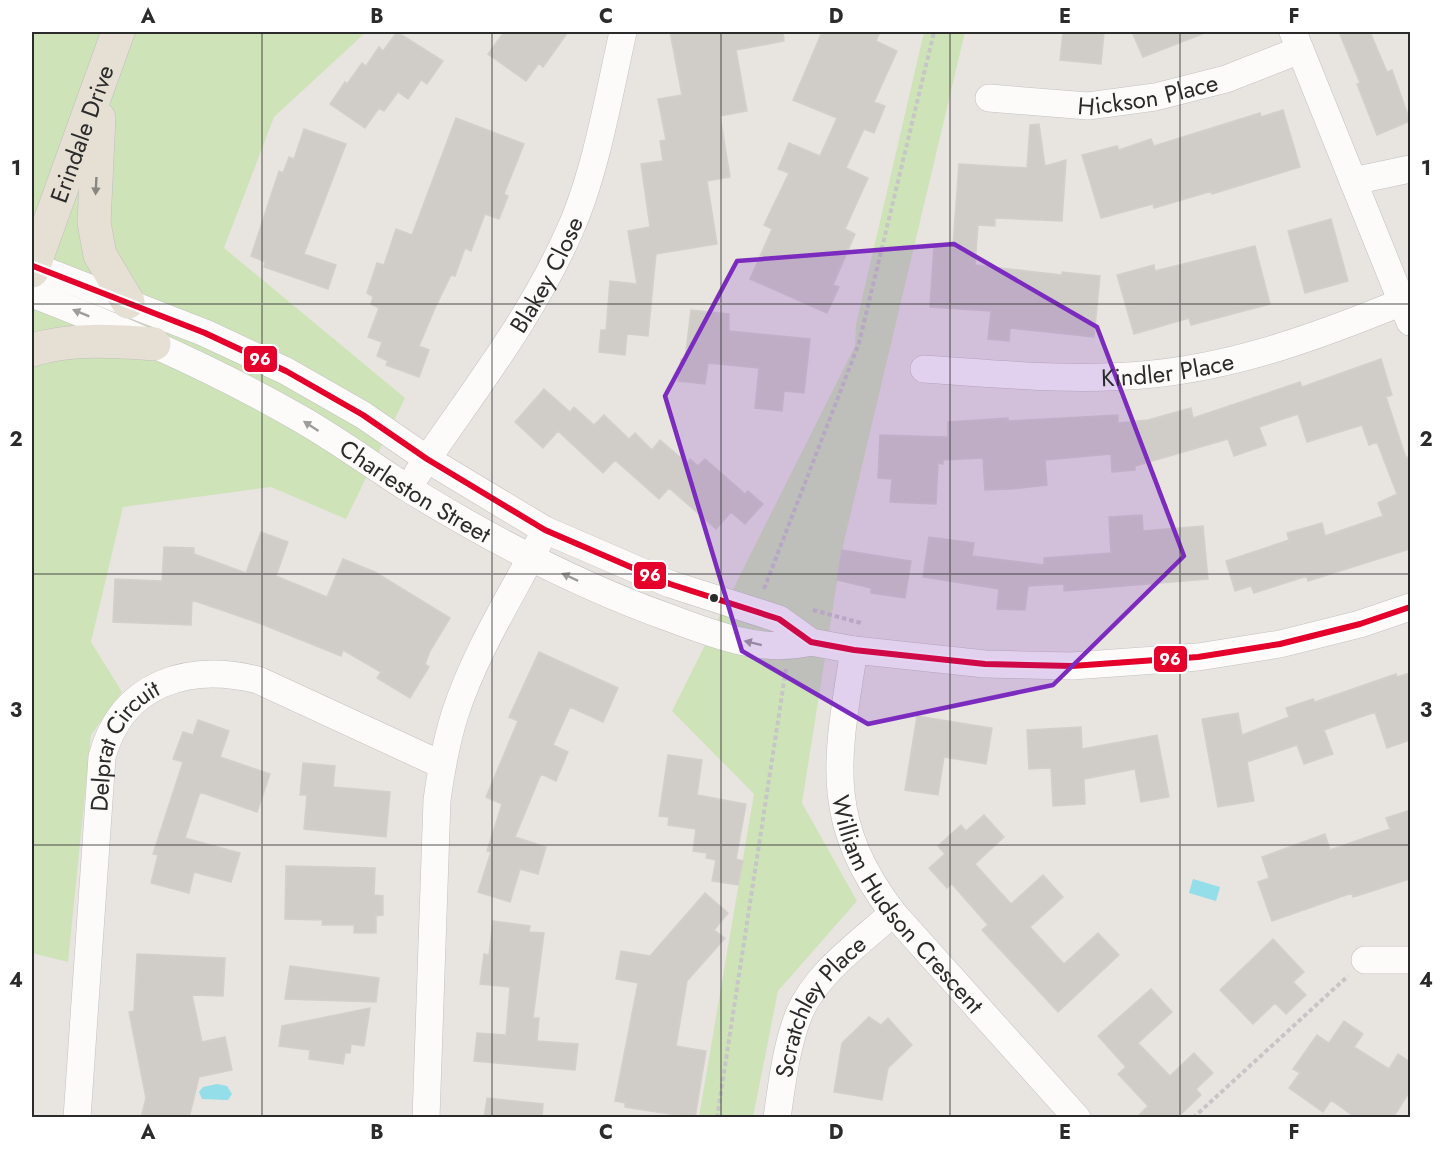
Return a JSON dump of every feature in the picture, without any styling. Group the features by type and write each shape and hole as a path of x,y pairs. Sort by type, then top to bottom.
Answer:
{"main road":[{"name":"Erindale Drive","path":"32,277 118,32"},
{"path":"100,86 94,223 100,255 128,302"},
{"path":"32,350 45,346 111,341 154,344"}],"street":[{"name":"Blakey Close","path":"408,488 533,306 571,229 598,142 623,32"},
{"name":"Hickson Place","path":"989,98 1088,106 1155,97 1227,78 1296,41"},
{"path":"1296,41 1406,312"},
{"path":"1353,181 1410,170"},
{"name":"Charleston Street","path":"32,277 128,302 205,333 286,371 363,415 427,459 545,530 670,584 779,619 811,642"},
{"name":"Charleston Street","path":"32,277 154,344 299,418 408,488 530,559 616,599 704,631 764,646 811,642 854,650 985,664 1072,666 1198,657 1280,644 1360,624 1410,607"},
{"name":"Kindler Place","path":"924,369 1069,378 1172,371 1269,352 1406,312"},
{"path":"426,1118 437,800 442,765 455,713 476,665 545,530"},
{"name":"William Hudson Crescent","path":"854,650 838,750 839,792 843,813 857,855 879,894 893,913 1077,1118"},
{"name":"Delprat Circuit","path":"77,1118 102,757 106,740 123,711 149,689 165,681 200,673 239,675 258,680 442,765"},
{"name":"Scratchley Place","path":"777,1118 788,1052 800,1013 809,996 835,966 893,913"},
{"path":"1365,960 1410,960"}],"path":[{"path":"762,596 859,343 934,32"},
{"path":"805,608 869,625"},
{"path":"717,1118 787,666"},
{"path":"1193,1118 1365,960"}],"highlighted area":[{"path":"954,244 1097,327 1184,556 1053,685 868,724 742,651 665,396 737,261"}],"green space":[{"path":"32,32 366,32 274,117 224,248 405,398 346,519 271,487 123,507 91,642 122,692 91,735 68,962 32,953"},
{"path":"924,32 965,32 842,550 802,803 857,901 778,991 753,1117 699,1117 754,794 672,711 855,346 856,325"}],"water":[{"path":"1193,879 1220,887 1216,901 1189,893"},
{"path":"217,1084 227,1086 232,1094 228,1100 202,1099 199,1092 203,1087"}],"building":[{"path":"397,32 443,61 427,84 421,80 408,99 398,92 384,111 379,108 365,128 330,104 362,63 366,66 379,47 383,51"},
{"path":"504,32 568,32 543,67 539,63 526,81 488,54"},
{"path":"670,32 783,32 784,41 736,50 747,111 720,116 730,177 707,181 717,244 656,254 648,336 627,334 625,355 599,352 601,330 606,330 610,281 637,284 628,231 650,227 641,164 663,161 660,141 666,140 658,99 682,95"},
{"path":"822,32 880,32 876,41 897,51 874,102 885,106 874,133 864,129 846,168 868,178 845,229 855,234 833,285 839,287 827,313 750,279 772,229 764,225 789,173 778,169 789,143 820,156 837,118 793,100"},
{"path":"1063,32 1104,32 1101,64 1060,60"},
{"path":"1132,32 1205,32 1205,33 1143,57"},
{"path":"1339,32 1370,32 1387,72 1392,70 1410,121 1377,135 1357,84 1360,83"},
{"path":"1283,110 1300,167 1212,194 1212,191 1154,208 1153,204 1101,218 1082,155 1117,146 1119,150 1151,139 1154,146 1260,113 1261,117"},
{"path":"456,118 524,144 504,194 508,196 499,219 485,214 471,251 465,248 455,276 451,275 435,308 419,346 429,350 419,377 386,365 388,361 377,356 382,342 368,337 379,308 371,304 373,297 367,293 377,263 384,265 396,229 412,235"},
{"path":"1039,124 1045,166 1066,160 1062,221 995,218 995,226 978,225 975,265 1062,275 1062,272 1100,276 1094,337 1010,328 1009,341 988,339 991,311 930,307 934,244 953,245 959,164 1027,168 1030,125"},
{"path":"304,129 346,144 304,254 336,265 328,289 264,267 265,262 251,256 279,171 283,173 289,157 294,159"},
{"path":"1331,219 1348,281 1305,293 1288,231"},
{"path":"1255,246 1270,304 1191,325 1189,318 1134,334 1117,275 1154,265 1155,271"},
{"path":"691,310 729,314 729,331 810,339 804,393 784,391 782,411 755,408 759,368 708,363 705,384 678,381 681,359 685,359"},
{"path":"1381,359 1392,395 1386,397 1406,458 1410,456 1410,549 1308,581 1307,576 1254,593 1251,586 1235,591 1226,561 1289,540 1287,533 1322,523 1325,536 1383,516 1378,503 1397,494 1377,442 1369,445 1362,425 1307,442 1298,414 1259,427 1266,445 1234,456 1228,439 1135,466 1135,470 1112,472 1111,454 1045,460 1047,485 1011,489 985,490 983,458 943,460 943,464 938,463 936,504 890,502 892,479 878,478 880,435 948,437 948,422 1008,418 1008,421 1118,415 1118,423 1148,420 1191,408 1193,418 1300,382 1302,387"},
{"path":"544,389 570,412 574,407 594,425 604,415 629,439 635,433 652,450 660,440 687,463 690,459 698,466 705,459 745,494 748,491 763,504 745,524 731,512 716,529 669,488 659,499 615,460 603,473 558,431 543,448 515,422"},
{"path":"1142,515 1143,531 1203,526 1208,579 1064,591 1064,584 1028,586 1025,610 997,609 999,589 923,577 929,537 974,543 972,556 1044,565 1044,558 1111,553 1109,517"},
{"path":"261,532 288,542 276,576 327,597 343,559 375,572 450,618 430,651 425,664 429,667 410,698 377,678 381,672 343,650 341,656 259,623 192,600 191,625 113,622 115,579 162,581 164,547 194,548 194,554 246,573"},
{"path":"842,550 911,561 905,598 871,593 871,588 837,580"},
{"path":"539,652 618,688 603,722 570,707 553,745 568,752 556,781 541,774 515,837 546,847 538,874 520,869 510,902 478,892 491,852 487,851 502,804 486,797 518,721 509,717"},
{"path":"1410,673 1410,740 1387,748 1375,712 1324,730 1333,754 1304,764 1297,745 1247,762 1254,801 1218,807 1202,719 1238,713 1242,735 1289,717 1286,708 1313,699 1315,702 1396,674 1397,677"},
{"path":"917,716 992,728 986,764 944,757 938,795 905,790"},
{"path":"198,720 229,731 220,757 270,774 257,812 200,792 185,838 240,853 231,882 194,872 189,893 151,883 158,855 153,854 183,762 173,759 183,732 193,735"},
{"path":"1081,727 1082,749 1157,735 1169,797 1141,802 1135,769 1084,779 1085,804 1053,806 1051,768 1029,769 1027,730"},
{"path":"668,755 702,760 697,795 746,804 736,859 743,861 738,885 712,881 716,860 706,858 707,853 693,851 696,829 668,825 669,817 659,816"},
{"path":"303,763 335,766 333,787 390,792 386,837 304,829 307,795 300,795"},
{"path":"1410,810 1410,879 1353,897 1352,893 1272,921 1258,882 1269,878 1262,857 1325,834 1330,850 1390,829 1386,818"},
{"path":"984,815 1004,837 975,864 1011,904 1043,875 1063,897 1030,927 1064,964 1098,933 1119,955 1058,1012 982,930 988,925 952,884 947,888 929,868 945,854 938,846 961,825 966,831"},
{"path":"286,866 375,868 374,895 383,896 383,915 376,916 376,933 354,933 354,925 322,925 323,920 285,919"},
{"path":"705,893 728,913 714,930 725,938 687,981 676,1046 706,1051 695,1118 625,1107 625,1103 615,1101 638,983 616,979 621,951 650,956"},
{"path":"493,921 530,926 529,932 544,933 533,1018 539,1018 537,1041 578,1044 575,1070 474,1061 477,1033 506,1035 510,987 480,984 484,954 489,955"},
{"path":"1273,939 1304,972 1293,982 1306,995 1286,1014 1275,1003 1253,1024 1220,990"},
{"path":"137,954 225,958 223,996 192,995 202,1042 225,1037 232,1070 199,1077 189,1118 141,1118 146,1098 129,1012 134,1011"},
{"path":"290,966 379,978 376,1002 285,999"},
{"path":"1151,989 1172,1012 1138,1043 1170,1076 1194,1053 1213,1073 1196,1089 1201,1095 1177,1118 1136,1118 1148,1106 1118,1074 1126,1067 1098,1036"},
{"path":"370,1008 364,1046 351,1044 350,1053 345,1053 343,1064 309,1059 310,1050 279,1046 282,1026"},
{"path":"869,1017 881,1025 888,1018 912,1045 888,1068 882,1100 834,1092 842,1043"},
{"path":"1344,1021 1363,1034 1354,1047 1389,1069 1398,1054 1410,1062 1410,1091 1393,1118 1356,1118 1331,1100 1323,1112 1289,1088 1300,1073 1293,1069 1317,1035 1329,1043"},
{"path":"487,1098 543,1104 542,1118 484,1118"}],"transit line":[{"name":"96","path":"33,266 205,333 286,371 363,415 427,459 545,530 670,584 779,619 811,642 854,650 985,664 1072,666 1198,657 1280,644 1360,624 1410,607"}]}
